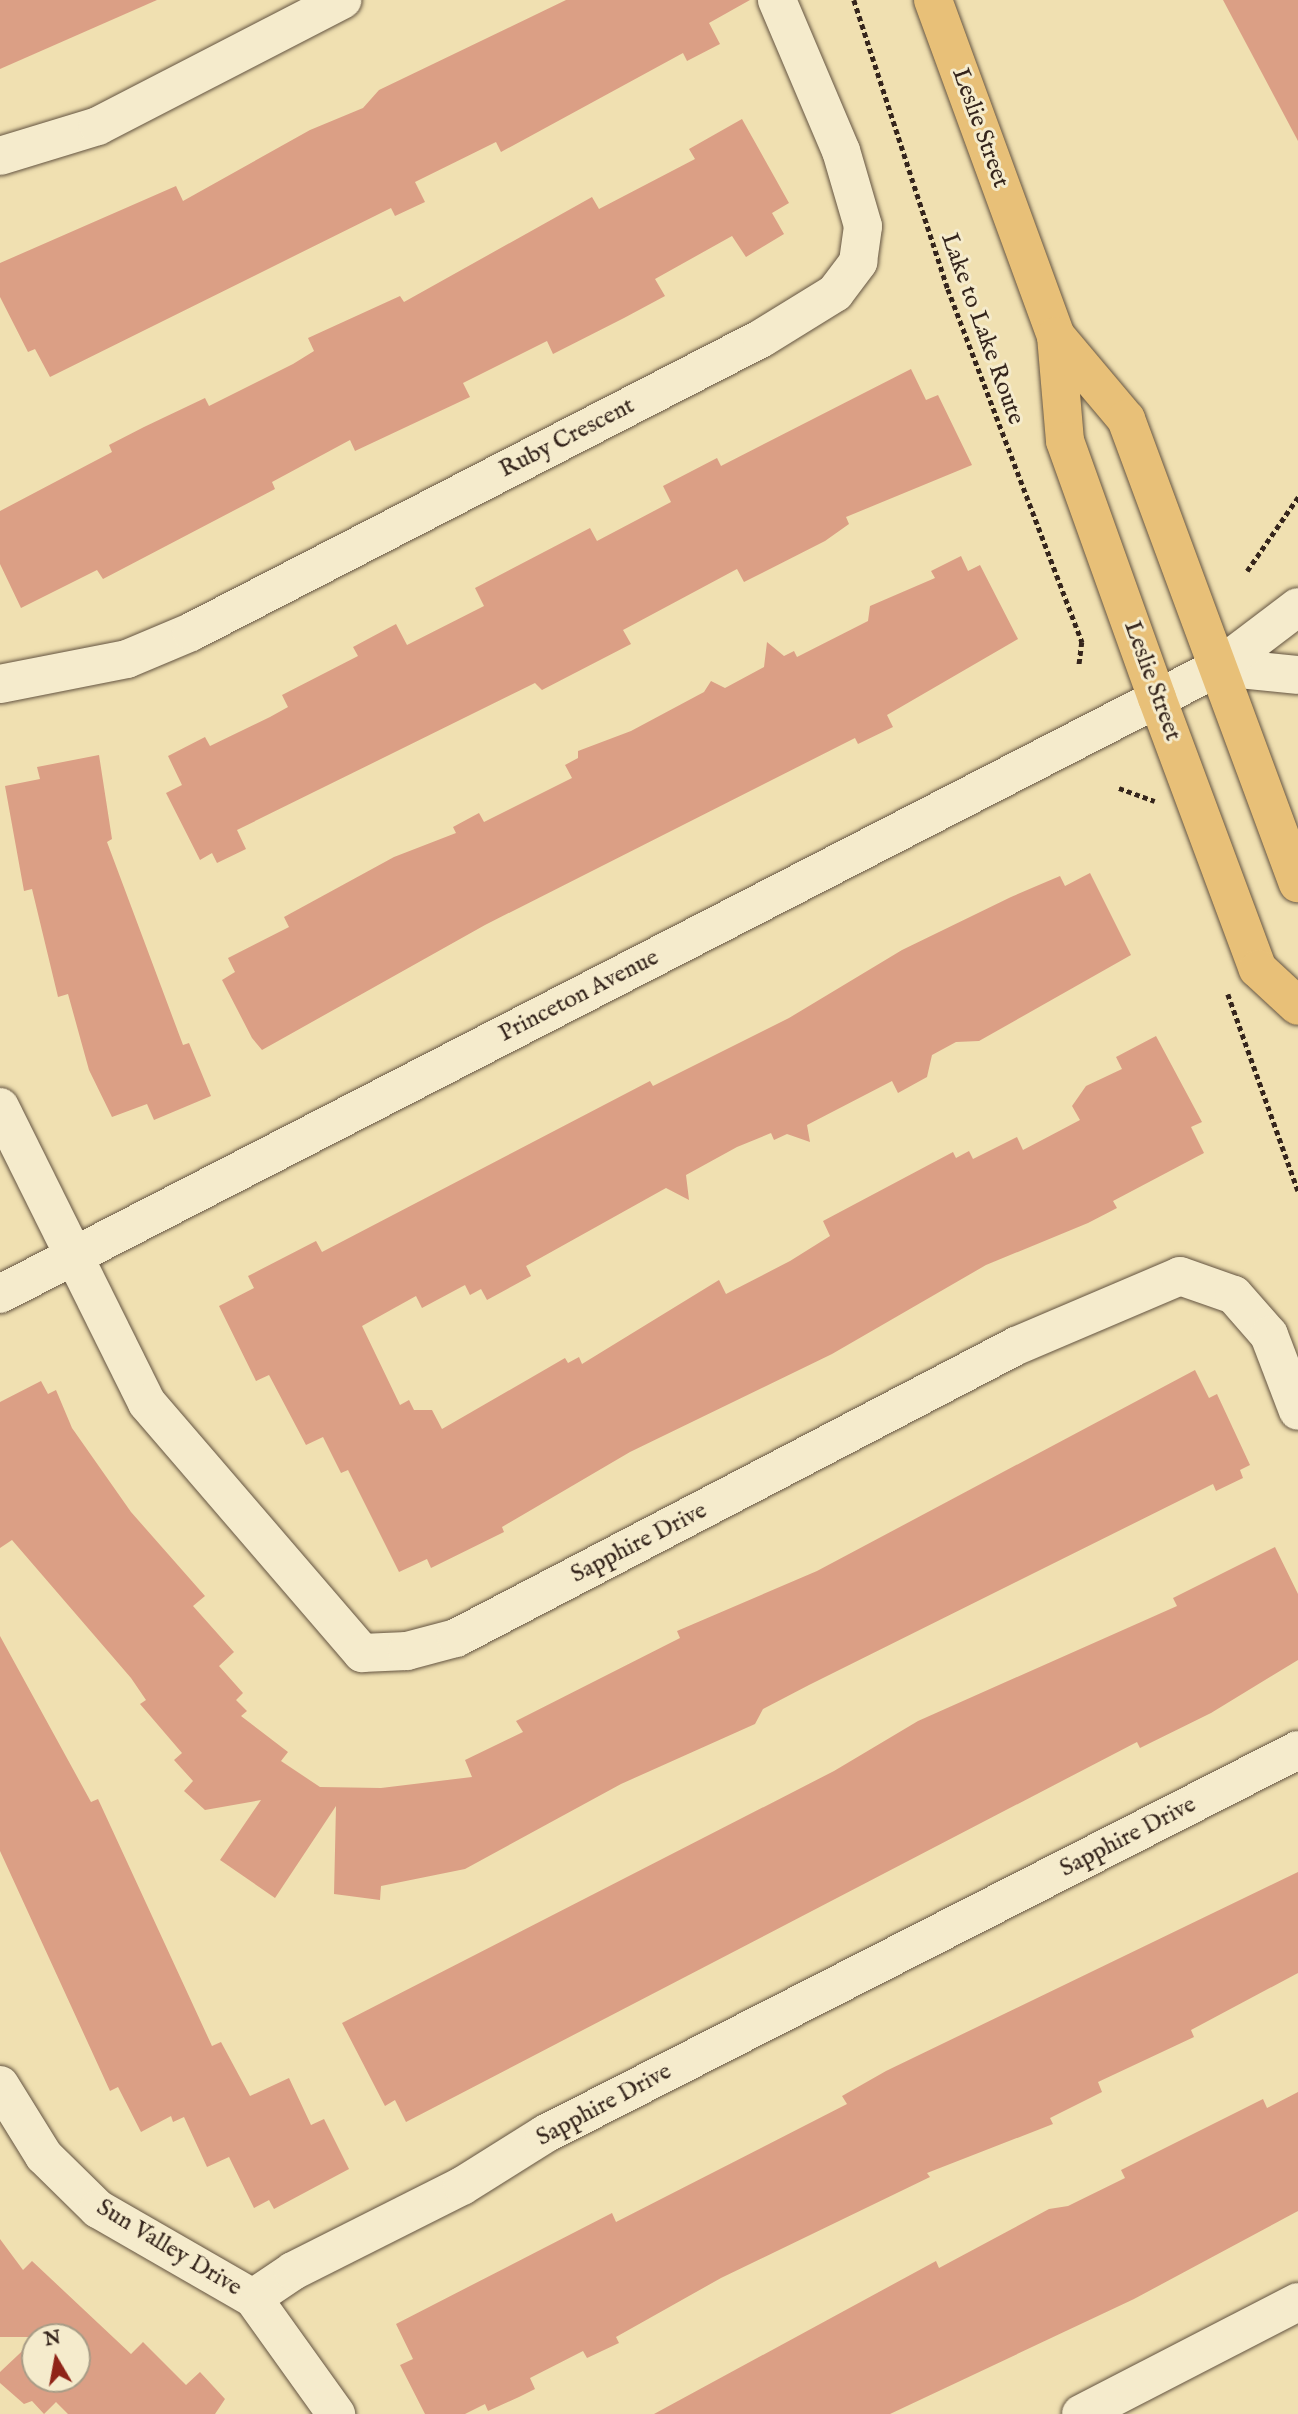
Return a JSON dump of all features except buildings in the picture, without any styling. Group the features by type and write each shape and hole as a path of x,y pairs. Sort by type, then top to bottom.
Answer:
{"main road":[{"name":"Leslie Street","path":"933,0 1056,336 1065,442 1157,698 1258,969 1298,1006"},
{"name":"Leslie Street","path":"1056,336 1125,419 1298,883"}],"street":[{"path":"0,156 98,126 342,0"},
{"name":"Ruby Crescent","path":"0,684 127,659 191,632 762,338 835,293 858,262 863,226 841,151 777,0"},
{"name":"Princeton Avenue","path":"0,1294 1219,667 1298,607"},
{"path":"1219,667 1298,675"},
{"path":"0,1107 77,1254"},
{"name":"Sapphire Drive","path":"77,1254 147,1403 362,1653 407,1651 456,1638 1016,1346 1180,1276 1234,1295 1269,1335 1298,1411"},
{"name":"Sapphire Drive","path":"253,2298 293,2271 462,2186 545,2134 1298,1750"},
{"name":"Sun Valley Drive","path":"0,2085 44,2156 98,2209 253,2298 336,2414"},
{"path":"1081,2414 1139,2401 1298,2302"}],"path":[{"name":"Lake to Lake Route","path":"854,0 948,289 1082,642 1079,666"},
{"path":"1247,571 1298,497"}]}
